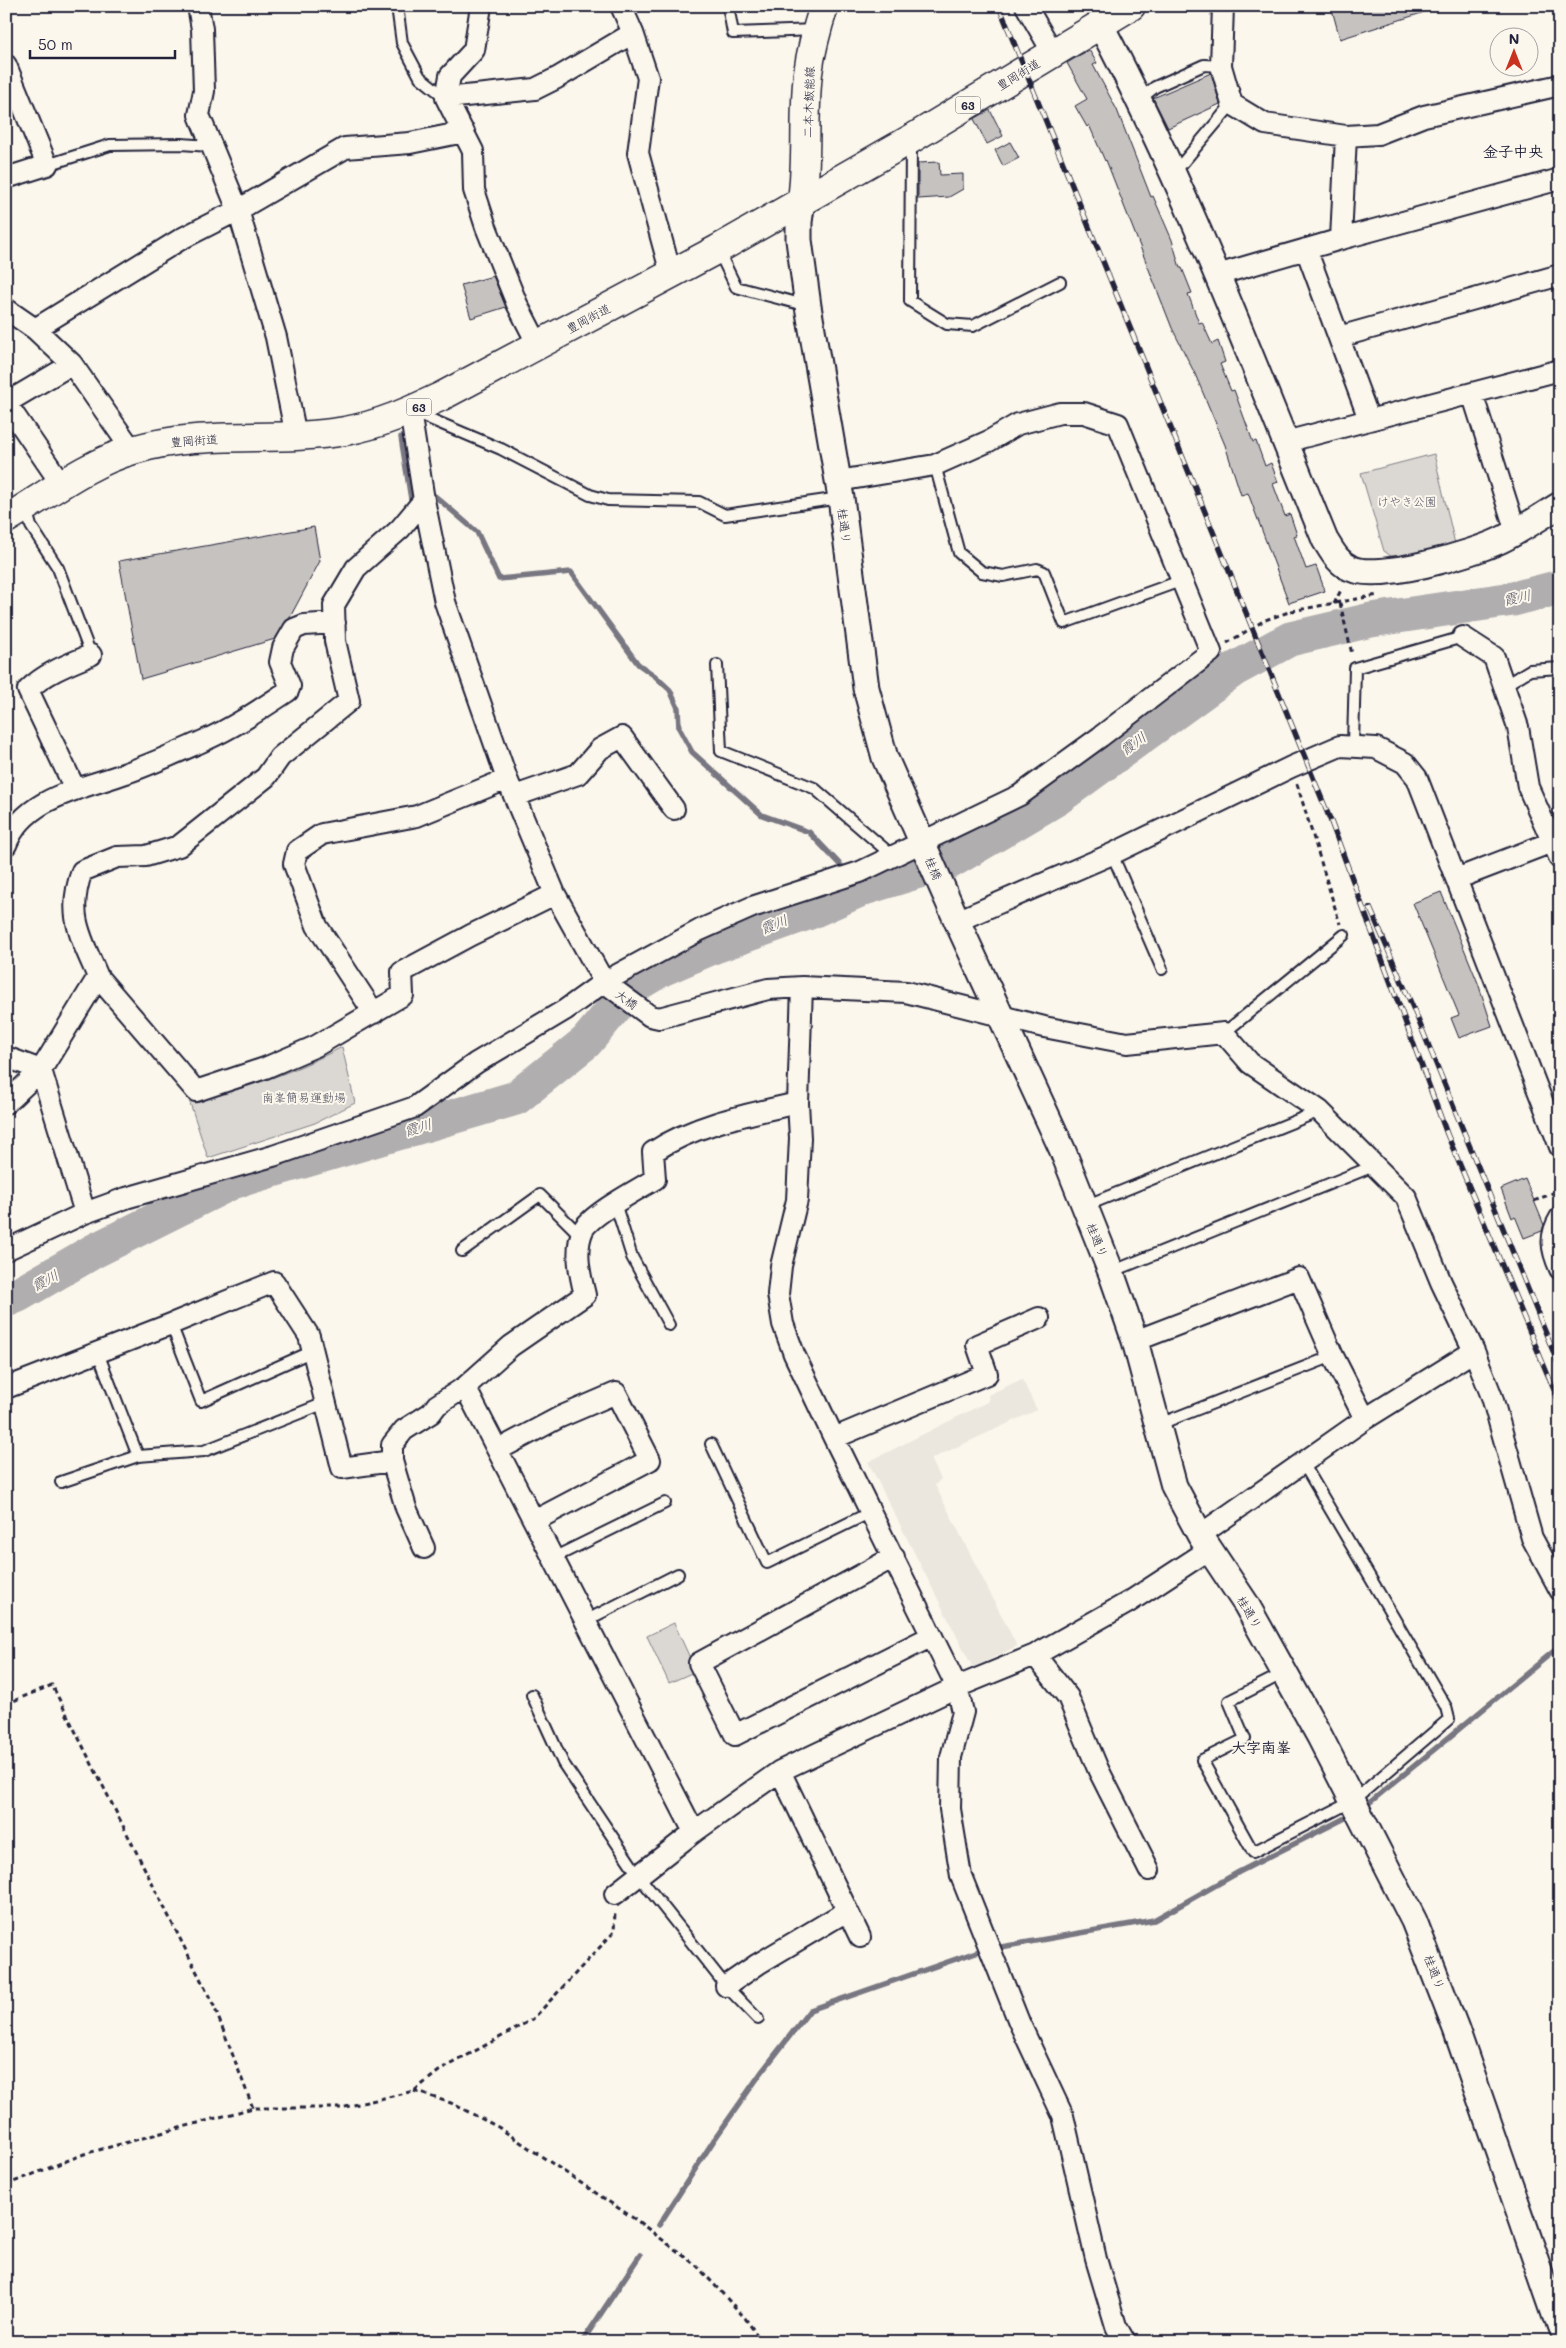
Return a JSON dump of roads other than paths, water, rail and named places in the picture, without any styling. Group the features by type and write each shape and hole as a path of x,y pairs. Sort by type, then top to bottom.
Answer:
{"main road":[{"name":"豊岡街道","path":"16,513 92,467 132,450 191,439 296,436 344,431 378,423 410,411 718,249 911,139 1131,6"},
{"name":"二本木飯能線","path":"802,200 806,168 808,75 820,18"}],"street":[{"path":"198,6 202,29 204,91 200,115 210,146 238,210 276,337 296,436"},
{"path":"481,6 474,50 450,76 446,98 474,151 474,190 486,227 517,304 538,344"},
{"path":"621,6 633,33 648,78 638,153 671,274"},
{"path":"1026,6 1053,53"},
{"path":"1223,6 1221,66 1232,104 1265,124 1346,136 1378,134 1424,116 1560,85"},
{"path":"1100,24 1140,99 1174,173 1325,540 1336,557 1351,569 1361,572 1379,572 1407,568 1480,548 1516,532 1560,505"},
{"path":"446,98 535,89 633,33"},
{"path":"6,65 47,165 6,178"},
{"path":"35,329 181,239 238,210 345,148 410,143 464,132"},
{"path":"1341,239 1346,136"},
{"path":"1217,275 1560,179"},
{"name":"桂通り","path":"802,200 798,222 799,240 808,306 840,489 866,688 874,723 888,766 923,843"},
{"path":"1306,249 1369,419"},
{"path":"1338,337 1560,275"},
{"path":"6,308 35,329 72,364 132,450"},
{"path":"62,485 6,403 72,364"},
{"path":"1285,442 1560,370"},
{"path":"1472,393 1516,532"},
{"path":"410,411 424,500 445,602 511,787 555,894 604,982"},
{"path":"6,1250 85,1213 208,1173 273,1156 415,1108 476,1063 565,1010 604,982 700,930 752,907 860,872 1020,795 1100,737 1211,652 1118,424 1084,413 1060,413 1018,424 989,441 935,465 840,489"},
{"path":"424,500 400,529 356,568 334,605 335,641 349,701 280,757 266,777 180,846 146,856 117,857 82,871 75,890 74,909 82,939 98,977 196,1091 294,1057 316,1046 403,995 402,972 471,935 555,894"},
{"path":"7,842 17,825 28,813 74,789 124,774 204,741 263,708 288,691 290,686 280,662 283,648 294,629 304,625 335,623"},
{"path":"1456,879 1558,847 1528,787 1518,728 1494,657 1463,637"},
{"path":"74,789 28,690 34,684 62,667 91,655"},
{"path":"374,1013 317,926 294,864 297,851 322,834 417,816 511,787 578,774 600,749 622,736 674,809"},
{"path":"957,921 1112,854 1291,766 1340,746 1353,745 1376,748 1405,763 1417,778 1560,1148"},
{"name":"桂橋","path":"923,843 945,894"},
{"name":"桂通り","path":"945,894 1062,1150 1111,1272 1135,1341 1156,1426 1174,1486 1205,1542 1246,1604 1285,1673 1357,1808 1414,1921 1431,1962 1560,2329"},
{"path":"6,1103 41,1070 98,977"},
{"name":"大橋","path":"604,982 650,1016 659,1018 768,989 802,987"},
{"path":"1125,2342 1116,2326 1096,2259 1063,2116 1020,2022 961,1876 950,1809 951,1758 963,1712 957,1687 834,1438 794,1354 783,1324 778,1294 781,1266 797,1200 800,1138 798,1103 802,987 906,992 1044,1027 1126,1043 1224,1033 1250,1063 1320,1111 1406,1197 1440,1282 1474,1351 1492,1398 1532,1538 1560,1590"},
{"path":"6,1056 41,1070"},
{"path":"41,1070 85,1213"},
{"path":"424,1548 406,1508 392,1461 392,1445 404,1430 431,1413 438,1404 465,1387 511,1346 585,1295 578,1252 583,1229 615,1203 655,1178 653,1152 666,1143 735,1117 798,1103"},
{"path":"1560,1218 1552,1234 1552,1251 1560,1269"},
{"path":"1135,1341 1299,1278 1333,1356 1365,1419"},
{"path":"6,1388 274,1282 309,1336 342,1468 392,1461"},
{"path":"834,1438 987,1374 977,1345 1039,1318"},
{"path":"615,1894 694,1832 780,1771 957,1687 1035,1655 1129,1602 1303,1463 1365,1419 1474,1351"},
{"path":"465,1387 694,1832"},
{"path":"498,1450 560,1418 616,1393 650,1460 534,1521"},
{"path":"894,1557 699,1663 735,1735 932,1636"},
{"path":"1035,1655 1068,1697 1098,1769 1149,1870"},
{"path":"780,1771 860,1937"},
{"path":"726,1986 758,1964 847,1912"}],"lane":[{"path":"398,6 402,43 420,78 446,98"},
{"path":"728,6 733,33 820,18"},
{"path":"1140,99 1155,86 1204,65 1221,66"},
{"path":"1174,173 1232,104"},
{"path":"911,139 910,301 947,324 974,326 1060,282"},
{"path":"47,165 110,145 181,144 210,146"},
{"path":"718,249 736,287 808,306"},
{"path":"410,411 501,449 590,495 608,500 699,502 726,515 788,508 840,489"},
{"path":"935,465 959,553 982,572 1004,576 1037,569 1044,572 1064,622 1183,580"},
{"path":"16,513 31,526 58,568 91,655"},
{"path":"1353,745 1355,668 1463,637"},
{"path":"717,665 721,751 814,788 894,857"},
{"path":"1505,686 1530,670 1560,668"},
{"path":"1112,854 1162,969"},
{"path":"1224,1033 1344,935"},
{"path":"1085,1206 1320,1111"},
{"path":"1111,1272 1376,1165"},
{"path":"462,1251 540,1195 582,1237"},
{"path":"615,1203 632,1257 669,1325"},
{"path":"171,1324 201,1401 312,1351"},
{"path":"98,1353 138,1456"},
{"path":"1156,1426 1333,1356"},
{"path":"61,1482 138,1456 204,1451 325,1403"},
{"path":"711,1444 767,1563 871,1512"},
{"path":"1285,1673 1229,1701 1245,1739 1202,1760 1253,1852 1357,1808 1449,1719 1446,1707 1303,1463"},
{"path":"553,1558 666,1503"},
{"path":"585,1620 678,1574"},
{"path":"532,1695 563,1763 638,1875 726,1986 758,2019"}],"waterway":[{"path":"401,437 411,499 435,496 477,532 499,579 571,572 638,664 670,690 678,708 679,728 692,752 762,815 809,832 847,872"},
{"name":"霞川","path":"6,1300 94,1251 232,1182 516,1098 586,1042 632,987 662,969 715,946 810,912 864,888 951,861 1056,799 1233,670 1290,639 1371,620 1513,599 1560,587"},
{"path":"854,878 864,888"},
{"path":"1363,1808 1560,1646"},
{"path":"1001,1947 1154,1920 1239,1872 1353,1814"},
{"path":"659,2225 714,2140 761,2073 810,2010 979,1951"},
{"path":"582,2342 640,2255"}],"railway":[{"path":"999,6 1330,819 1447,1134 1560,1404"},
{"path":"1370,908 1417,1017 1560,1368"}],"district":[{"name":"金子中央","path":"1513,151"},
{"name":"大字南峯","path":"1261,1747"}],"park label":[{"name":"けやき公園","path":"1407,501"},
{"name":"南峯簡易運動場","path":"304,1097"}]}
